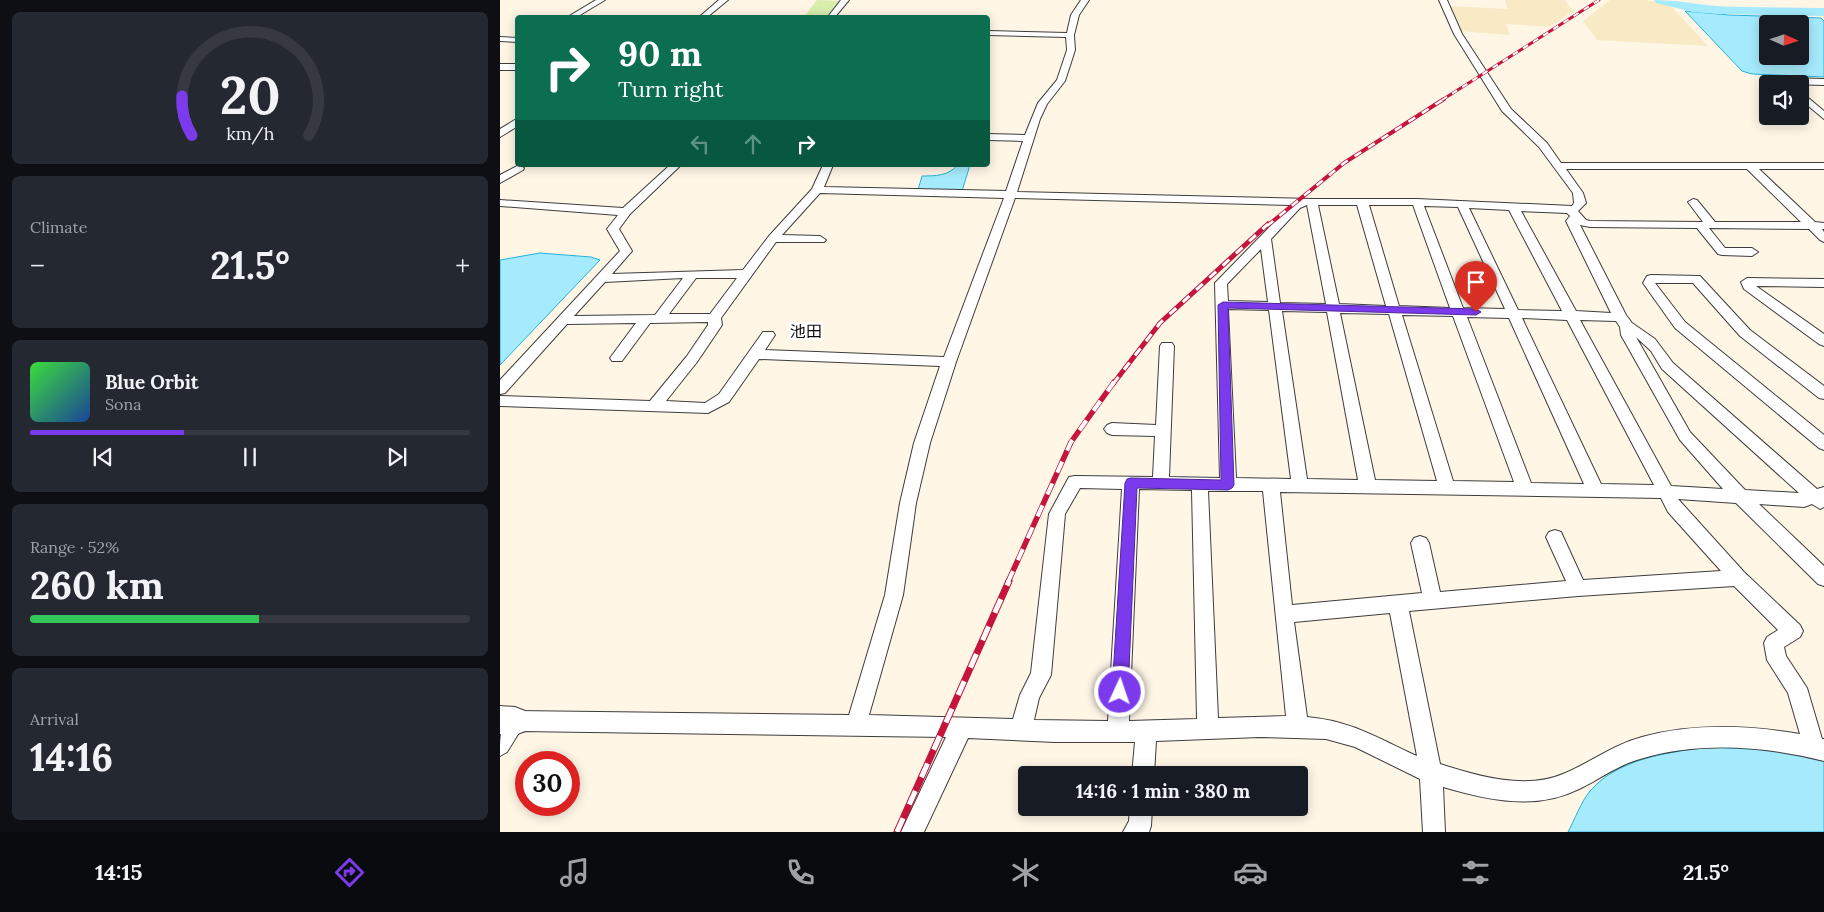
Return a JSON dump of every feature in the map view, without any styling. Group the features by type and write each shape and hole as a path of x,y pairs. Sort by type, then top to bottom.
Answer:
{"street":[{"path":"574,15 601,0"},
{"path":"705,15 724,0"},
{"path":"832,15 845,0"},
{"path":"856,726 894,595 908,503 922,443 949,362 1011,194 1035,119 1043,103 1062,81 1071,50 1070,35 1075,15 1085,0"},
{"path":"1443,0 1458,34 1507,111 1543,145 1578,193 1580,203 1573,214 1572,221 1624,321 1628,334 1685,436 1740,496 1824,578"},
{"path":"990,34 1070,35"},
{"path":"500,39 515,40"},
{"path":"500,67 515,67"},
{"path":"1809,82 1824,82"},
{"path":"1809,102 1824,116"},
{"path":"500,122 515,122"},
{"path":"500,134 515,123"},
{"path":"990,137 1029,138"},
{"path":"1557,166 1824,166"},
{"path":"1750,166 1824,238"},
{"path":"500,389 626,251 613,230 626,212 674,167"},
{"path":"654,406 706,339 715,325 714,318 773,238 817,190 827,167"},
{"path":"500,180 519,168"},
{"path":"817,190 1309,202 1416,202 1513,207 1573,214 1582,222 1590,224 1824,226"},
{"path":"1228,485 1221,283 1296,206 1309,202"},
{"path":"1309,202 1368,488"},
{"path":"1362,202 1447,488"},
{"path":"1416,202 1525,489"},
{"path":"1693,202 1722,251 1752,252"},
{"path":"500,203 626,212"},
{"path":"1462,204 1596,491"},
{"path":"1513,207 1674,507 1738,578 1793,631 1774,643 1777,660 1797,688 1819,749"},
{"path":"773,238 820,240"},
{"path":"1265,239 1300,486"},
{"path":"1686,266 1745,333 1824,394"},
{"path":"617,358 692,274"},
{"path":"602,278 746,274"},
{"path":"1696,279 1651,279 1649,283 1680,325 1824,444"},
{"path":"1824,283 1747,282 1748,286 1824,341"},
{"path":"1809,283 1824,293"},
{"path":"1223,305 1275,308 1512,313 1624,321 1664,357 1667,366 1821,499"},
{"path":"563,320 714,318"},
{"path":"500,401 708,408 724,398 768,335"},
{"path":"1161,483 1167,346"},
{"path":"755,354 949,362"},
{"path":"1112,429 1164,431"},
{"path":"1022,730 1030,694 1041,675 1056,514 1075,482 1666,492 1804,500 1821,499"},
{"path":"1118,731 1131,483"},
{"path":"1200,484 1208,729"},
{"path":"1271,486 1298,728"},
{"path":"1555,537 1578,588"},
{"path":"1420,543 1433,601"},
{"path":"1284,614 1578,588 1738,578"},
{"path":"1398,604 1431,771 1434,832"},
{"path":"500,746 507,720 962,727 1022,730 1328,729 1364,741 1431,771 1493,787 1527,791 1555,789 1620,755 1659,742 1722,738 1774,740 1819,749"},
{"path":"912,832 962,727"},
{"path":"1144,766 1146,731"},
{"path":"1134,832 1140,826 1141,816"}],"shaded area":[{"path":"1505,0 1565,0 1573,11 1550,27 1506,24 1510,35 1459,31 1450,6 1507,9"},
{"path":"1610,0 1647,0 1672,7 1708,46 1597,40 1583,21"}],"green space":[{"path":"817,0 842,1 829,15 805,15"}],"water":[{"path":"1685,11 1759,16 1759,65 1809,65 1809,18 1821,18 1824,21 1824,77 1752,74 1742,71"},
{"path":"956,167 969,167 962,191 918,190 922,176 937,175"},
{"path":"540,253 591,257 600,260 500,365 500,260"},
{"path":"1707,747 1814,752 1824,756 1824,832 1568,832 1590,791 1615,771 1644,759"}],"waterway":[{"path":"1661,0 1693,8 1718,10 1824,12"}],"railway":[{"path":"1442,100 1599,0"},
{"path":"1267,226 1344,163 1444,99"},
{"path":"1113,384 1160,323 1268,224"},
{"path":"1008,582 1071,442 1114,382"},
{"path":"897,832 1009,581"}],"district":[{"name":"池田","path":"806,331"}],"route":[{"path":"1120,692 1131,483 1228,485 1223,305 1275,308 1476,312"}]}
